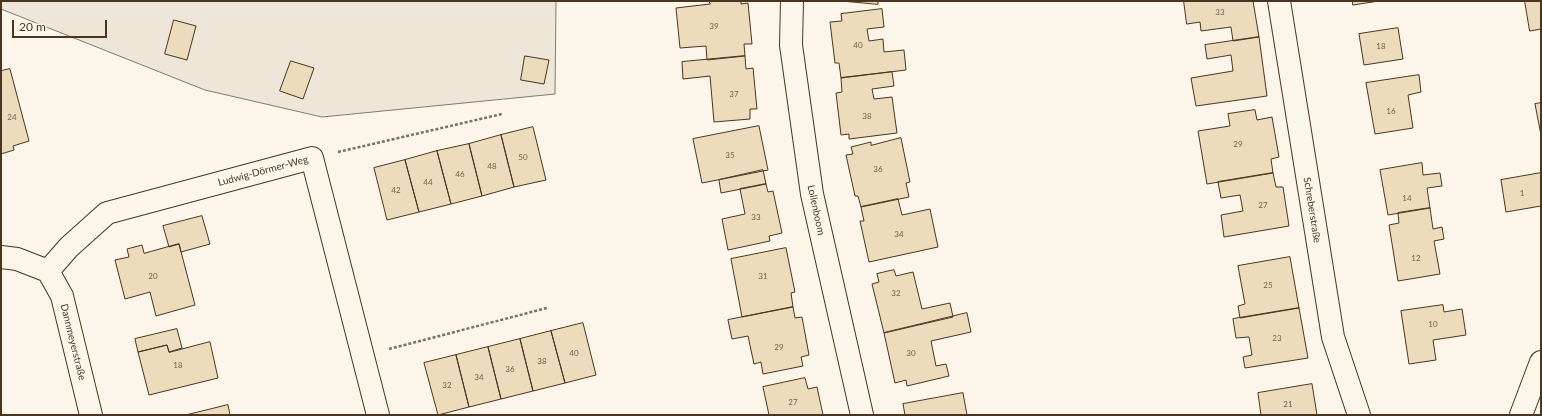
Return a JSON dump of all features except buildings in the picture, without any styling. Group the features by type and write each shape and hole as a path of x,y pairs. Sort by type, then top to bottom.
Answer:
{"street":[{"name":"Lollenboom","path":"792,1 791,45 812,194 862,415"},
{"name":"Schreberstraße","path":"1279,1 1333,337 1359,415"},
{"name":"Ludwig-Dörmer-Weg","path":"48,271 69,247 107,213 312,158 378,415"},
{"path":"1,257 17,259 48,271"},
{"name":"Dannmeyerstraße","path":"48,271 62,296 91,415"},
{"path":"1521,415 1541,362"}],"path":[{"path":"312,158 502,114"},
{"path":"362,355 547,308"}],"shaded area":[{"path":"1,1 556,1 555,94 322,117 205,90 1,9"}]}
